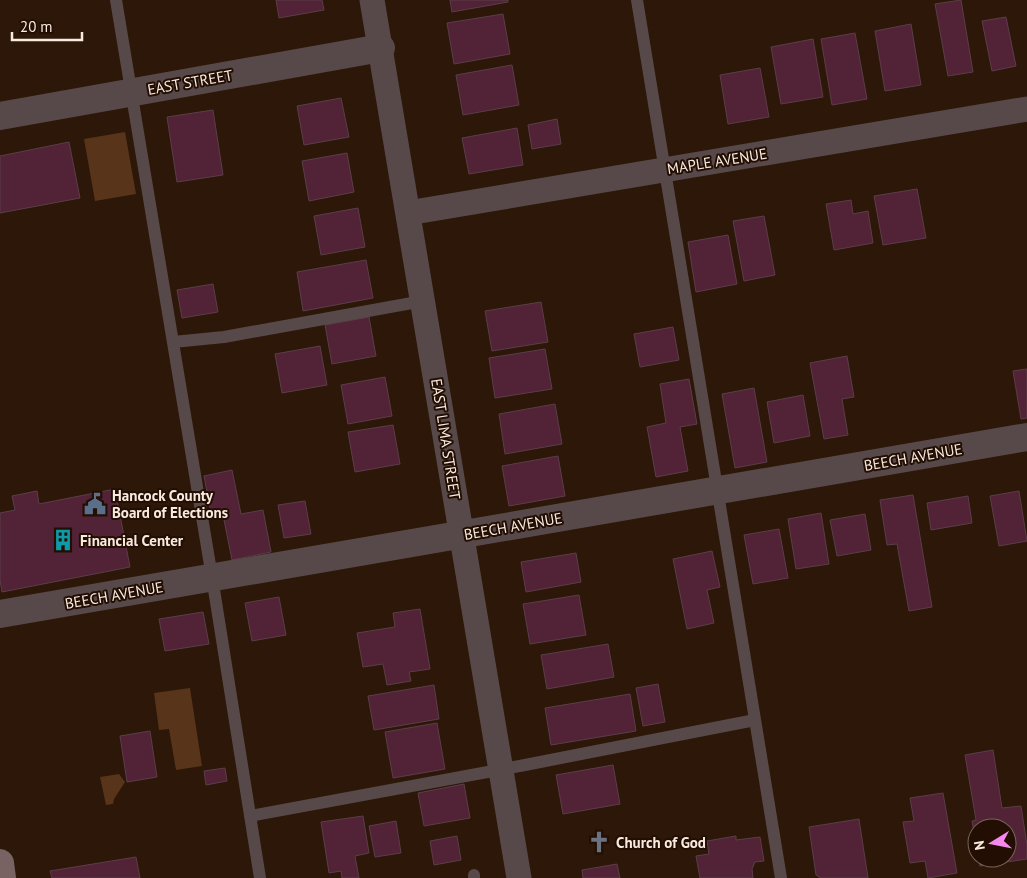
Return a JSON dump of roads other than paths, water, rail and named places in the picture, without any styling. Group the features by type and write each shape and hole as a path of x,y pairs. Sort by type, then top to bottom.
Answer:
{"main road":[{"path":"0,863 2,878"}],"street":[{"name":"EAST LIMA STREET","path":"372,0 519,878"},
{"name":"EAST STREET","path":"0,116 381,48"},
{"name":"MAPLE AVENUE","path":"408,213 1027,109"},
{"name":"BEECH AVENUE","path":"0,614 1027,437"}],"lane":[{"path":"116,0 260,878"},
{"path":"637,0 781,878"},
{"path":"173,342 224,338 423,301"},
{"path":"250,816 755,720"}],"place":[{"name":"Hancock County Board of Elections","path":"95,504"},
{"name":"Financial Center","path":"63,540"},
{"name":"Church of God","path":"599,842"}]}
